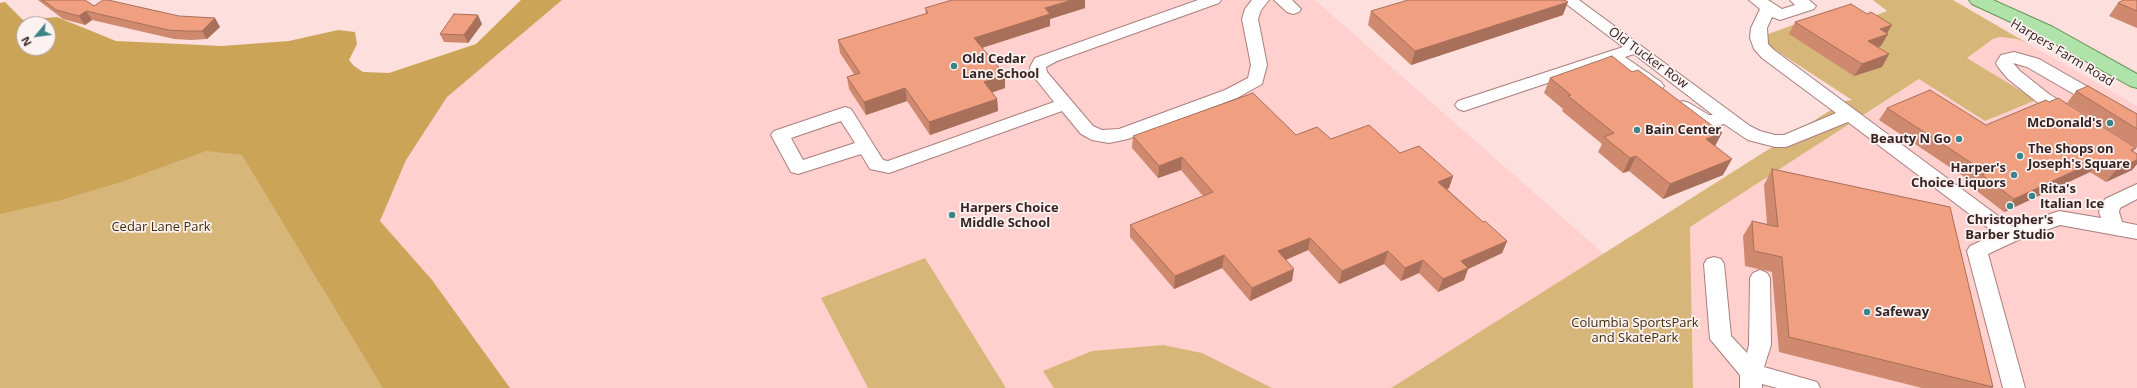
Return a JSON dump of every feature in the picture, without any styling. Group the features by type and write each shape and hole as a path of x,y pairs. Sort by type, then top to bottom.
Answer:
{"main road":[{"name":"Harpers Farm Road","path":"1989,2 2046,31 2137,82"},
{"name":"Harpers Farm Road","path":"1989,2 2026,34 2137,98"}],"street":[{"path":"1213,0 1051,57 1041,62 1038,67 1039,73 1087,130 1098,136 1109,137 1128,132 1248,86 1256,80 1259,65 1250,20 1253,8 1261,0"},
{"name":"Old Tucker Row","path":"1569,0 1754,136 1775,141 1786,141 1851,114"},
{"path":"1798,0 1808,6 1780,15 1763,4 1758,38 1760,46 1782,66 1851,114 2011,235"},
{"path":"1464,106 1636,48"},
{"path":"1613,56 1694,115 1705,120 1713,121 1727,117"},
{"path":"2084,124 2043,98 2014,75 2004,63 2007,59 2014,56 2033,63 2137,123"},
{"path":"866,146 877,165 888,167 970,139 1064,104"},
{"path":"2114,227 2108,212 2112,204 2137,191"},
{"path":"2014,388 1977,251 2011,235 2059,218 2137,232"},
{"path":"1714,264 1721,339 1751,380 1809,388"},
{"path":"1751,380 1760,345 1760,278"}],"shaded area":[{"path":"521,0 562,0 447,97 406,160 380,221 432,280 510,388 383,388 242,155 206,151 124,181 61,200 0,214 0,3 5,2 19,16 16,16 16,56 56,56 57,17 116,41 222,46 289,41 338,30 355,32 357,44 349,60 354,66 363,72 389,73 476,44"},
{"name":"Harpers Choice Middle School","path":"532,0 1315,0 1604,254 1391,388 483,388 314,177"},
{"path":"2000,37 2017,39 2027,43 2137,106 2137,388 1693,388 1690,227 1920,79 1985,121 2035,100 1967,58 1993,39"}],"green space":[{"name":"Columbia SportsPark and SkatePark","path":"1873,0 1953,0 2027,43 2017,39 2000,37 1993,39 1967,58 2036,100 1985,121 1919,79 1690,227 1693,388 1391,388 1845,101 1852,100 1757,38 1832,11 1868,18 1887,11"},
{"name":"Cedar Lane Park","path":"0,51 314,177 483,388 0,388"},
{"path":"925,258 1006,388 868,388 821,298"},
{"path":"1163,345 1202,353 1272,388 1054,388 1043,371 1092,351"}],"building":[{"path":"43,0 85,0 94,6 103,0 108,0 179,16 215,18 202,31 168,30 86,11 79,16 56,10"},
{"name":"Old Cedar Lane School","path":"952,0 1072,0 1045,8 1050,14 974,38 1005,75 984,82 997,99 929,122 905,88 864,102 847,77 860,73 838,40 928,13 925,8"},
{"path":"1408,0 1565,0 1568,2 1415,51 1371,11"},
{"path":"2123,0 2137,0 2137,11 2118,3"},
{"path":"1851,4 1867,14 1871,12 1892,25 1880,29 1888,34 1868,41 1889,54 1862,64 1795,22"},
{"path":"454,14 478,15 464,35 440,34"},
{"name":"Bain Center","path":"1612,56 1632,72 1638,70 1722,133 1706,139 1732,159 1670,184 1636,156 1630,158 1604,137 1614,133 1568,96 1571,95 1550,78"},
{"path":"2088,86 2137,114 2137,129 2076,91"},
{"name":"The Shops on Joseph's Square","path":"1930,90 1986,125 2046,100 2049,102 2058,98 2136,148 2131,150 2137,154 2137,160 2117,169 2100,159 2014,199 1982,175 1987,173 1887,108"},
{"path":"1253,93 1296,135 1317,127 1331,139 1369,125 1400,153 1419,146 1453,176 1438,182 1507,241 1461,261 1468,268 1443,279 1423,260 1405,268 1388,251 1342,271 1310,238 1278,251 1294,269 1252,288 1224,255 1175,276 1130,225 1213,192 1182,157 1159,166 1133,136"},
{"name":"Safeway","path":"1772,169 1950,207 1993,387 1789,337 1782,257 1754,251 1752,221 1778,227"}],"place":[{"name":"Old Cedar Lane School","path":"954,66"},
{"name":"McDonald's","path":"2110,123"},
{"name":"Bain Center","path":"1637,130"},
{"name":"Beauty N Go","path":"1959,139"},
{"name":"The Shops on Joseph's Square","path":"2020,156"},
{"name":"Harper's Choice Liquors","path":"2014,175"},
{"name":"Rita's Italian Ice","path":"2032,196"},
{"name":"Christopher's Barber Studio","path":"2010,206"},
{"name":"Harpers Choice Middle School","path":"952,215"},
{"name":"Safeway","path":"1867,312"}]}
